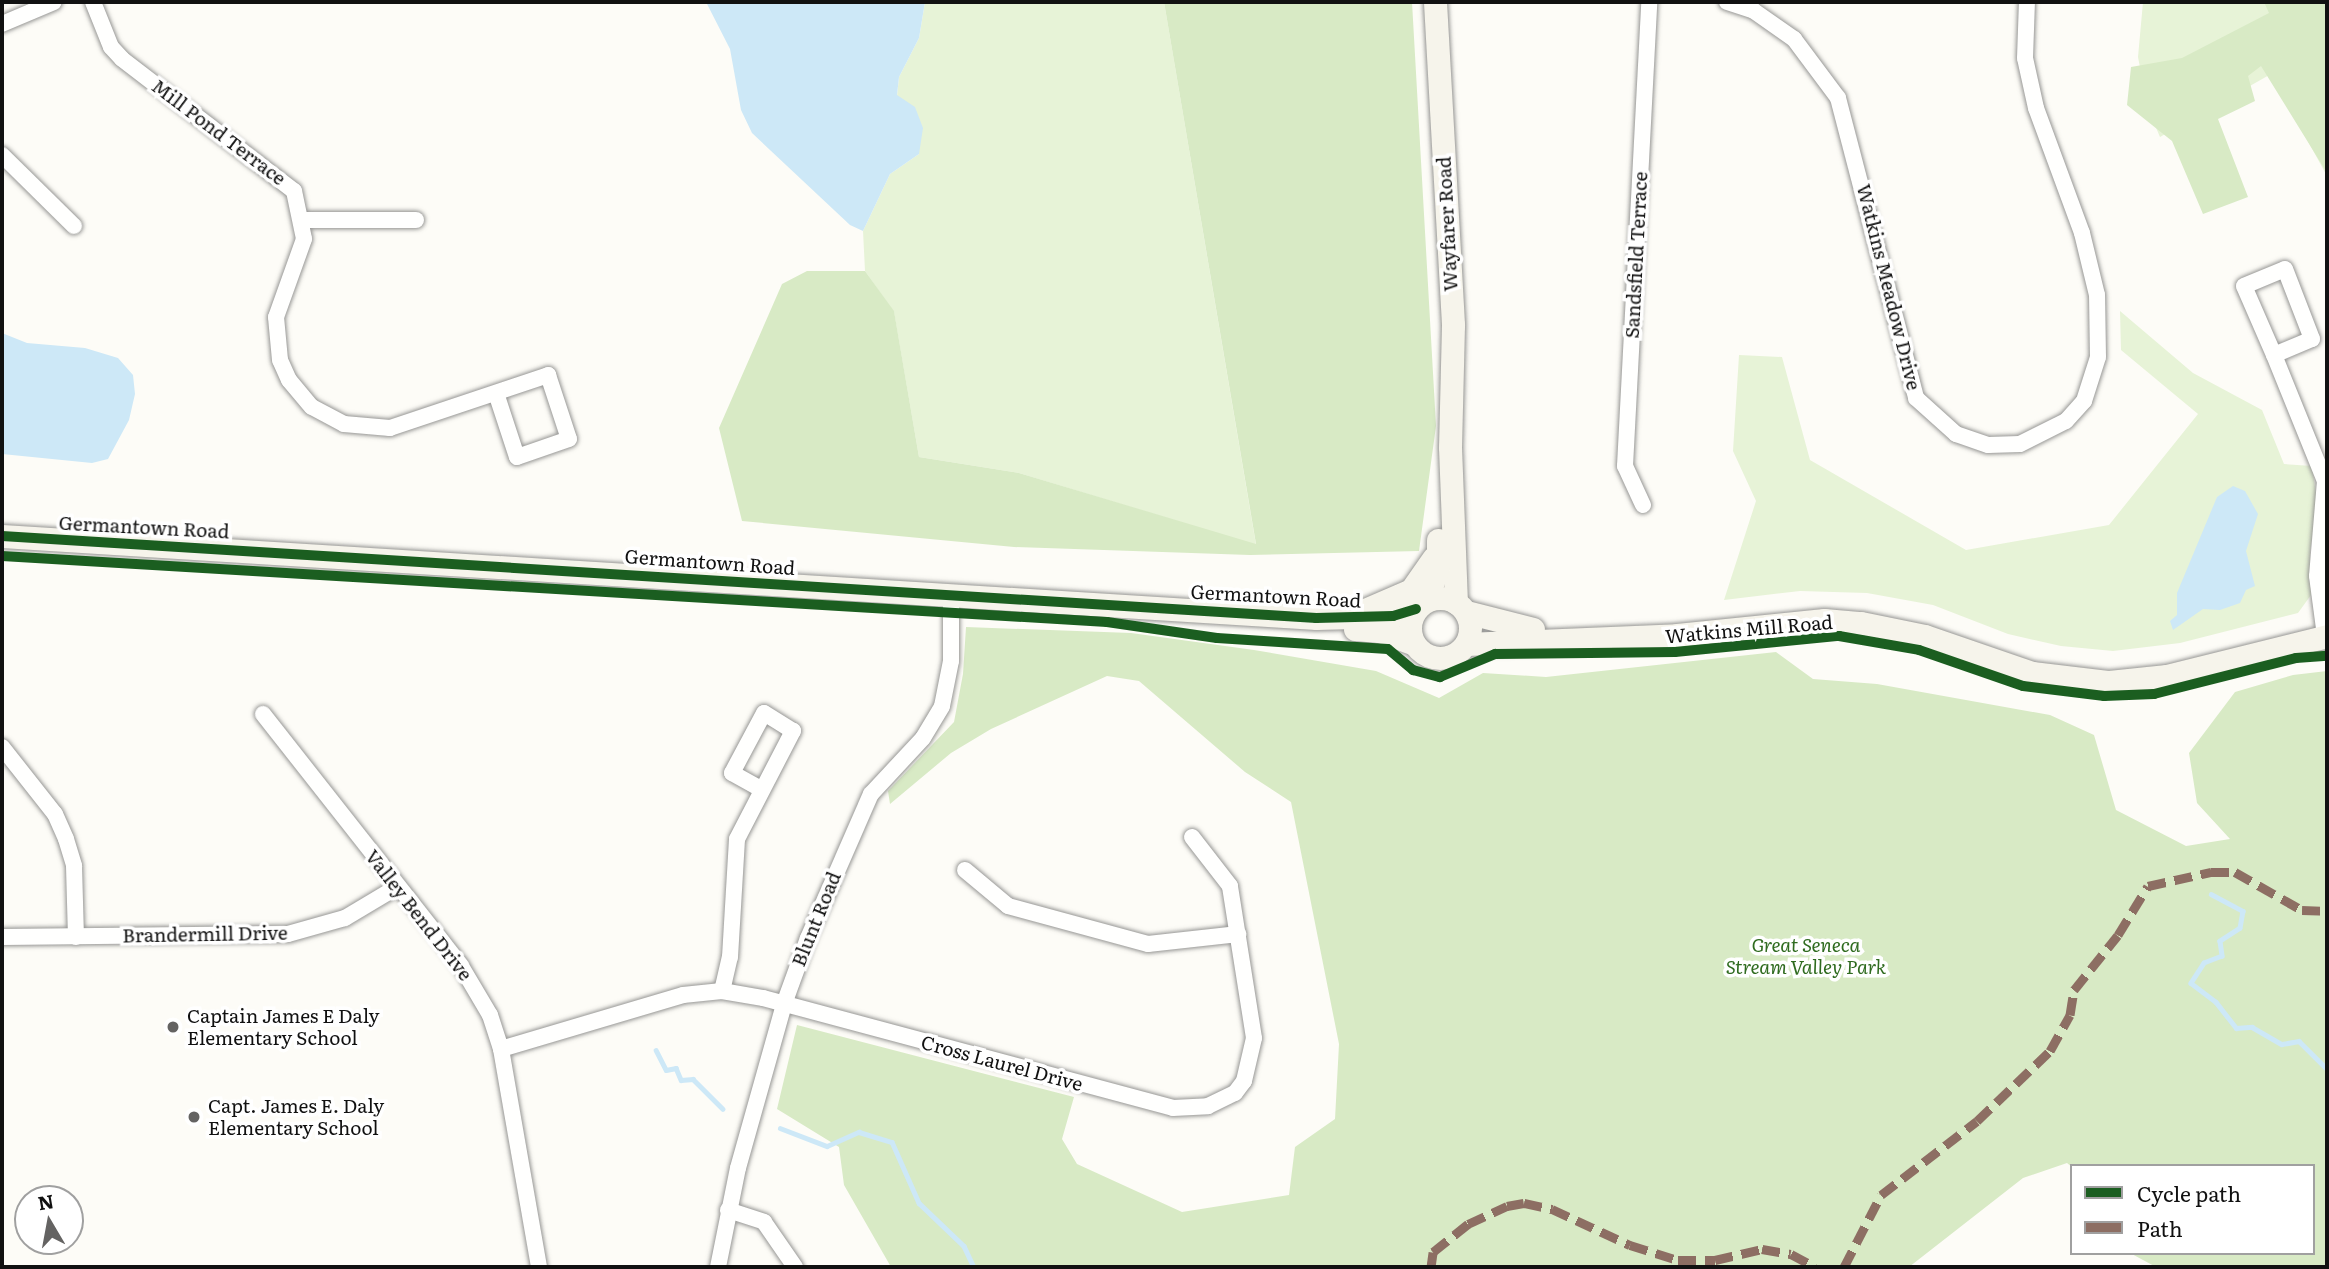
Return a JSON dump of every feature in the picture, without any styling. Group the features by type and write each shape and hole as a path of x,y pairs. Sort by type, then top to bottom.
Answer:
{"street":[{"path":"2,24 54,2"},
{"name":"Mill Pond Terrace","path":"93,2 111,47 122,59 287,181 303,220 304,239 276,317 280,360 289,380 312,407 344,424 390,428 548,375 569,439 517,457 496,393"},
{"name":"Wayfarer Road","path":"1435,2 1453,325 1450,447 1461,608"},
{"name":"Sandsfield Terrace","path":"1643,505 1625,466 1649,2"},
{"name":"Watkins Meadow Drive","path":"1727,2 1754,11 1794,39 1838,98 1916,398 1956,434 1987,445 2020,444 2066,421 2084,401 2098,357 2097,295 2082,233 2030,83 2024,37 2027,2"},
{"path":"2,155 74,226"},
{"path":"303,220 416,220"},
{"path":"2274,355 2312,339 2285,270 2244,286 2325,481 2317,576 2326,636"},
{"name":"Wayfarer Road","path":"1422,605 1437,575 1437,550 1450,447"},
{"name":"Germantown Road","path":"2,536 1316,618 1393,617 1422,605"},
{"path":"1316,618 1387,604 1411,590 1437,550"},
{"name":"Blunt Road","path":"718,1267 728,1210 784,1004 860,815 889,770 923,738 942,706 951,661 951,594"},
{"path":"1422,605 1461,608 1470,628 1465,644 1440,658 1414,644 1409,625 1422,605"},
{"name":"Watkins Mill Road","path":"1461,608 1499,623 1578,637"},
{"name":"Germantown Road","path":"1316,618 1414,644"},
{"name":"Watkins Mill Road","path":"1465,644 1578,637 1677,635 1824,620 1861,622 1924,636 2032,673 2109,682 2188,671 2326,636"},
{"path":"722,991 730,957 737,839 793,731 764,713 732,773 761,789"},
{"name":"Valley Bend Drive","path":"263,714 461,966 490,1014 501,1049 539,1267"},
{"path":"2,747 55,814 66,839 74,866 76,937"},
{"name":"Cross Laurel Drive","path":"501,1049 683,995 722,991 784,1004 1173,1108 1191,1110 1235,1093 1250,1069 1254,1038 1238,934 1225,874 1192,837"},
{"path":"965,870 1009,906 1148,944 1238,934"},
{"name":"Brandermill Drive","path":"2,937 288,934 345,918 397,887"},
{"path":"728,1210 764,1222 795,1267"}],"green space":[{"path":"925,2 1164,2 1256,545 1019,473 919,457 894,312 865,271 863,231 890,174 919,154 897,96 899,77 919,38"},
{"path":"1164,2 1412,2 1436,426 1419,551 1250,555 1014,547 742,521 719,428 782,284 807,271 865,271 894,311 919,457 1019,473 1256,544"},
{"path":"2143,2 2327,2 2327,176 2271,74 2160,137 2148,109 2138,57"},
{"path":"2264,2 2327,2 2327,173 2261,66 2248,76 2255,101 2218,119 2248,197 2203,214 2172,141 2127,105 2131,67 2182,58 2269,13"},
{"path":"2120,311 2193,373 2262,410 2284,464 2312,466 2318,508 2310,550 2311,595 2298,613 2180,643 2113,651 2061,646 2008,634 1933,605 1867,593 1800,591 1724,600 1756,501 1733,451 1739,355 1782,357 1810,460 1966,550 2109,525 2198,414 2121,350"},
{"name":"Great Seneca Stream Valley Park","path":"966,627 1131,633 1254,650 1376,671 1439,698 1483,673 1546,677 1776,652 1813,679 1877,684 2050,715 2094,735 2116,810 2186,846 2230,839 2197,803 2189,753 2235,692 2293,675 2327,671 2327,1267 2156,1267 2134,1255 2315,1255 2315,1164 2070,1165 2067,1163 2023,1178 1909,1267 891,1267 844,1185 839,1147 777,1109 797,1025 1074,1097 1062,1139 1077,1164 1182,1212 1289,1195 1295,1147 1335,1119 1339,1044 1291,802 1245,772 1139,681 1107,676 991,729 951,753 890,804 888,791 954,722 963,674"}],"water":[{"path":"706,2 925,2 919,38 899,77 897,95 915,107 923,128 919,154 890,174 863,231 850,225 752,133 741,110 730,49"},
{"path":"2,333 27,343 85,348 118,358 133,375 135,394 129,420 108,459 92,463 2,454"},
{"path":"2233,486 2245,491 2258,514 2246,551 2255,586 2246,590 2240,603 2220,610 2203,609 2173,630 2170,621 2177,615 2177,593 2217,497"}],"waterway":[{"path":"2211,894 2243,911 2240,928 2220,941 2222,956 2204,963 2191,983 2216,1002 2236,1028 2252,1027 2282,1044 2299,1041 2327,1069"},
{"path":"656,1050 666,1070 676,1068 681,1080 693,1079 723,1109"},
{"path":"780,1128 827,1146 859,1132 892,1142 919,1203 964,1246 974,1267"}],"marked path":[{"path":"1844,1267 1881,1195 1977,1121 2050,1051 2070,1015 2074,990 2118,935 2148,886 2211,872 2235,872 2302,910 2327,911"},
{"path":"1431,1267 1433,1252 1468,1224 1507,1206 1524,1203 1552,1209 1630,1245 1678,1260 1715,1260 1762,1249 1791,1254 1815,1267"}],"cycle path":[{"path":"2,536 1316,618 1393,616 1416,609"},
{"path":"2,556 1107,622 1217,638 1388,649 1413,670 1440,677 1495,654 1675,652 1839,636 1919,650 2023,686 2104,696 2154,694 2296,658 2327,656"}],"place":[{"name":"Captain James E Daly Elementary School","path":"173,1027"},
{"name":"Capt. James E. Daly Elementary School","path":"194,1117"}]}
